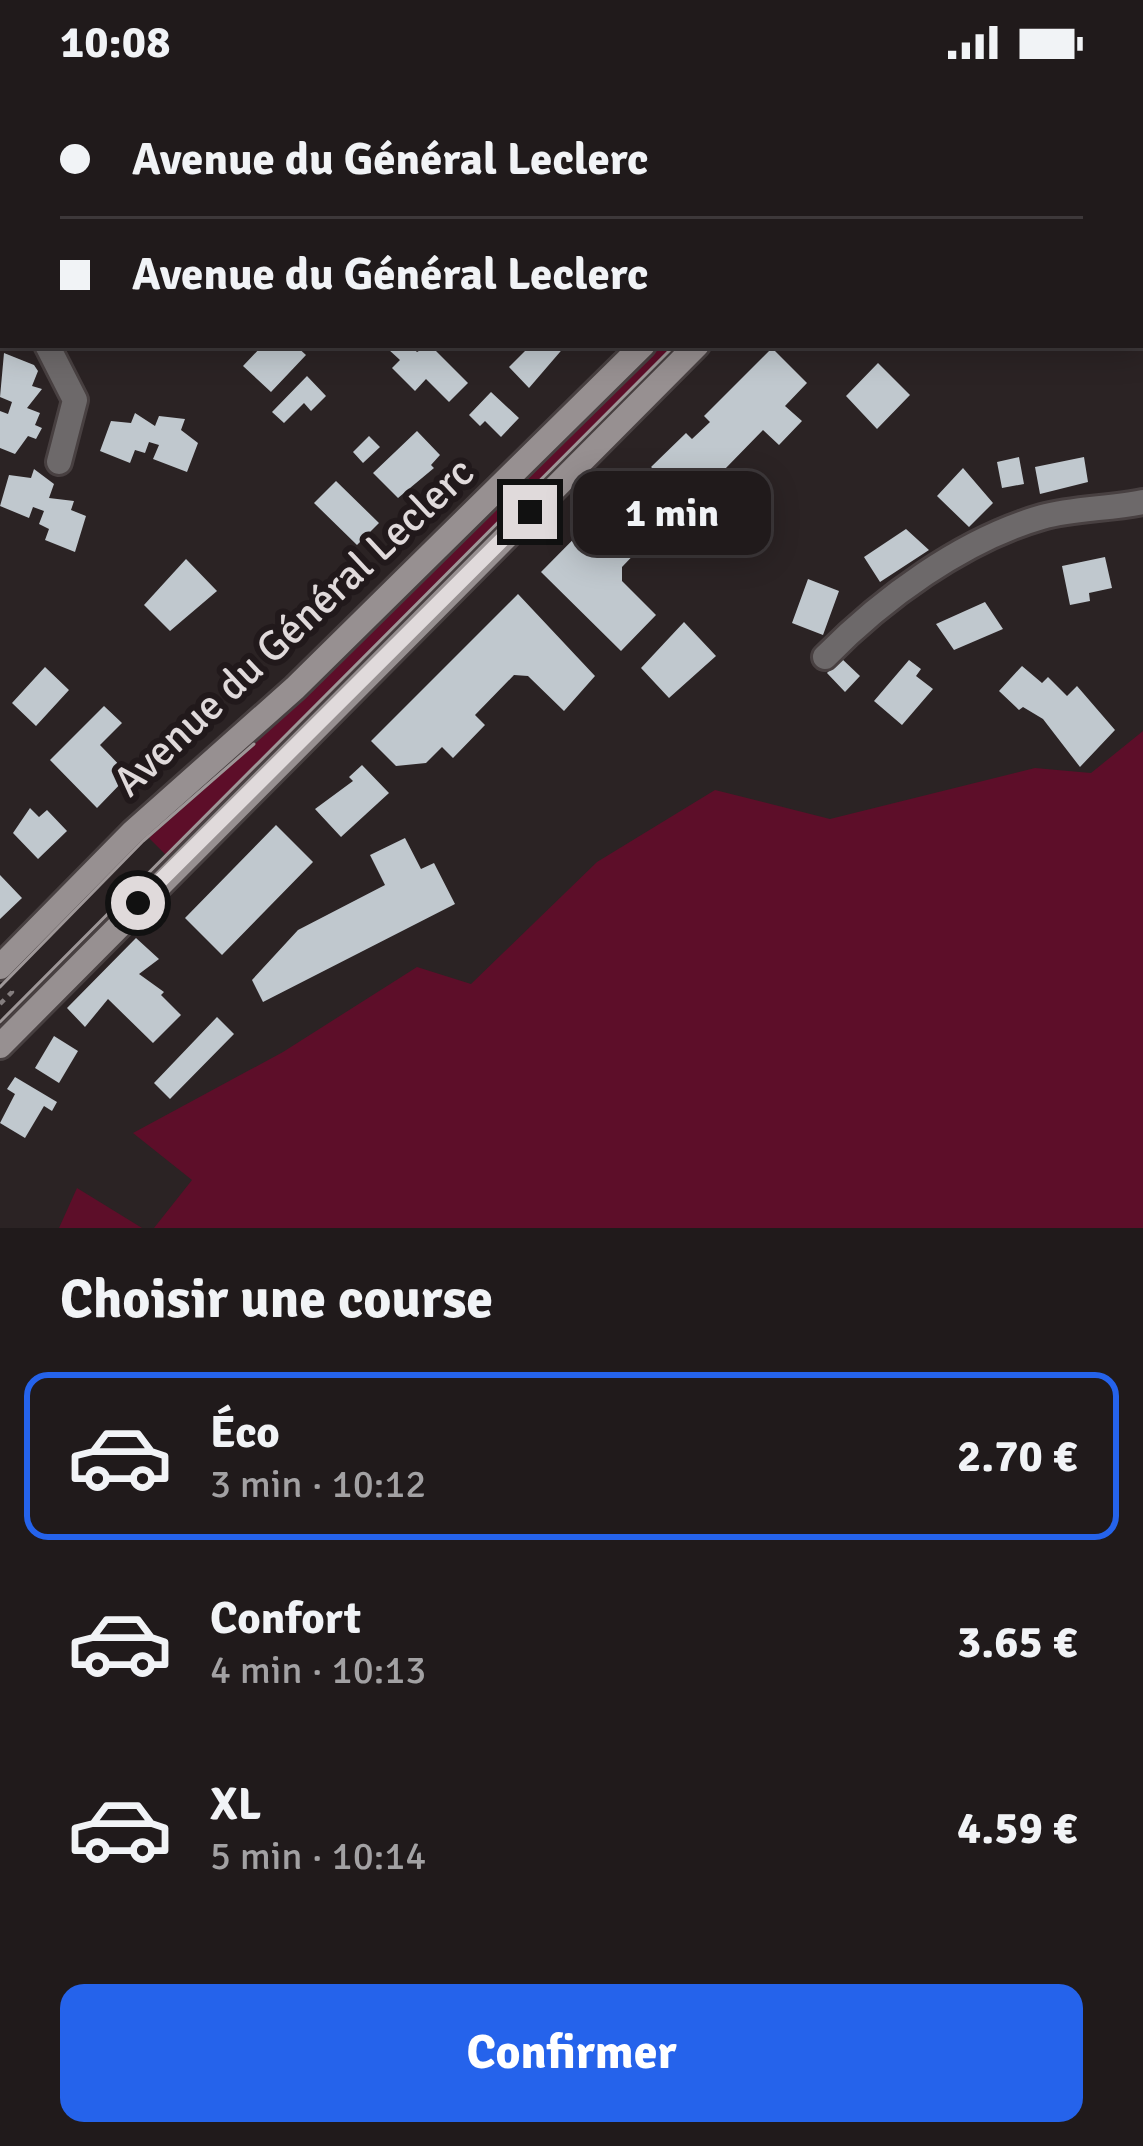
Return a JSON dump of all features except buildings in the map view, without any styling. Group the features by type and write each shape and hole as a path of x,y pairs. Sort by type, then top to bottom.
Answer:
{"main road":[{"name":"Avenue du Général Leclerc","path":"6,975 133,832 296,688 640,348"},
{"name":"Avenue du Général Leclerc","path":"0,1046 694,348"}],"street":[{"path":"49,348 75,400 58,462"},
{"path":"825,657 891,598 974,547 1042,517 1143,502"}],"path":[{"path":"0,1004 12,992 6,975"}],"shaded area":[{"path":"647,348 682,348 171,860 143,832"},
{"path":"1143,731 1143,1228 154,1228 192,1180 133,1133 283,1052 417,967 471,984 597,862 715,790 830,819 1035,768 1091,773"},
{"path":"77,1188 142,1228 59,1228"}],"tram line":[{"path":"0,1022 672,348"},
{"path":"0,987 143,841 254,744"}],"route":[{"path":"138,903 530,512"}]}
